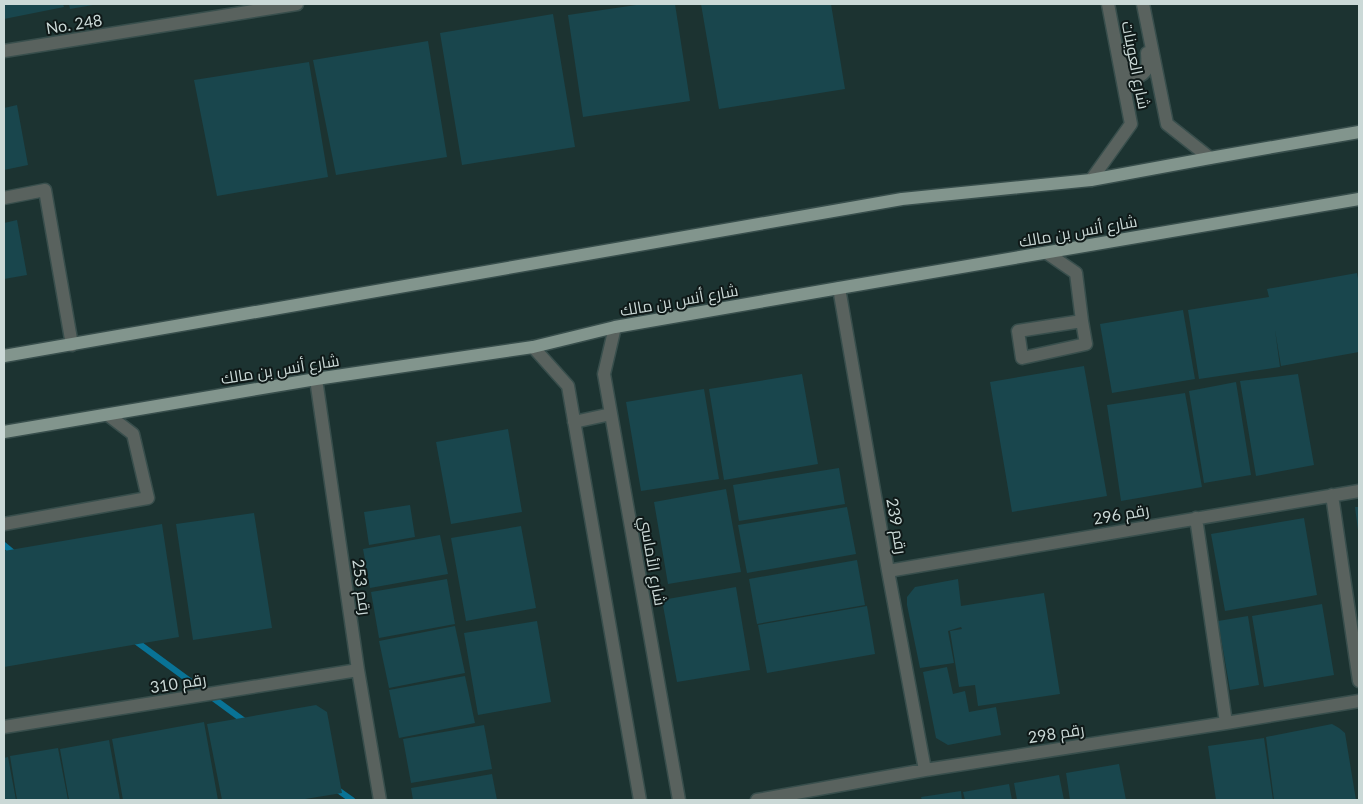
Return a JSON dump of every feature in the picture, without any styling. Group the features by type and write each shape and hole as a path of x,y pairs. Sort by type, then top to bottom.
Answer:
{"main road":[{"path":"4,356 902,199 1091,180 1359,132"},
{"name":"شارع أنس بن مالك","path":"4,432 316,379 533,347 615,327 1359,199"}],"street":[{"name":"No. 248","path":"4,52 297,4"},
{"name":"شارع العوينات","path":"1091,180 1131,124 1108,4"},
{"name":"شارع العوينات","path":"1142,4 1167,124 1210,158"},
{"path":"1116,50 1128,74 1134,78 1142,76 1147,70 1149,38"},
{"path":"4,198 45,190 72,345"},
{"path":"1047,252 1076,273 1086,344 1022,358 1018,331 1082,321"},
{"name":"رقم 239","path":"839,288 925,770"},
{"name":"شارع الأماسي","path":"615,327 604,374 679,800"},
{"path":"533,347 568,386 640,800"},
{"name":"رقم 253","path":"316,379 358,670 380,800"},
{"path":"574,422 611,414"},
{"path":"4,524 148,498 133,434 108,415"},
{"name":"رقم 296","path":"888,571 1359,490"},
{"path":"1332,495 1359,681"},
{"path":"1196,518 1226,723"},
{"name":"رقم 310","path":"4,727 358,670"},
{"name":"رقم 298","path":"757,800 925,770 1359,701"}],"building":[{"path":"4,4 63,4 64,7 4,19"},
{"path":"69,4 93,4 93,5 70,9"},
{"path":"643,4 675,4 690,101 583,117 568,15"},
{"path":"701,4 831,4 845,89 719,109"},
{"path":"553,14 575,147 462,165 440,33"},
{"path":"428,41 447,157 336,175 313,60"},
{"path":"309,62 328,177 217,196 194,80"},
{"path":"17,105 28,165 4,170 4,108"},
{"path":"17,220 27,275 4,279 4,223"},
{"path":"1357,273 1359,284 1359,352 1281,366 1275,330 1280,367 1199,379 1188,310 1269,297 1267,289"},
{"path":"1183,310 1195,379 1112,393 1100,324"},
{"path":"1084,366 1107,496 1012,512 990,382"},
{"path":"802,374 818,464 724,480 709,389"},
{"path":"1298,374 1314,465 1256,476 1240,381"},
{"path":"1236,382 1251,475 1204,483 1189,391"},
{"path":"704,389 719,479 641,491 626,402"},
{"path":"1185,393 1202,487 1121,501 1107,405"},
{"path":"508,429 522,512 451,524 436,442"},
{"path":"839,468 845,504 739,521 733,485"},
{"path":"726,489 741,572 668,584 654,502"},
{"path":"410,505 415,537 369,545 364,512"},
{"path":"847,507 856,554 747,573 738,525"},
{"path":"1355,507 1359,507 1359,530 1358,530"},
{"path":"254,513 272,628 193,640 176,524"},
{"path":"1304,518 1317,595 1225,611 1211,534"},
{"path":"162,524 179,637 4,667 4,551"},
{"path":"521,526 536,608 466,621 451,538"},
{"path":"440,535 448,574 370,588 363,549"},
{"path":"857,560 865,605 757,624 749,579"},
{"path":"447,579 455,624 379,638 371,592"},
{"path":"958,579 961,606 1044,593 1060,694 978,706 975,685 959,687 950,631 962,629 961,627 948,631 954,663 920,668 907,597 915,587"},
{"path":"736,587 750,670 677,682 662,600"},
{"path":"1322,604 1334,675 1264,687 1252,616"},
{"path":"867,606 875,654 767,673 758,625"},
{"path":"1248,616 1259,685 1230,690 1218,621"},
{"path":"537,621 551,702 478,715 464,633"},
{"path":"455,626 465,673 389,688 379,641"},
{"path":"947,667 953,694 965,691 969,712 996,707 1001,735 948,745 936,738 923,672"},
{"path":"465,676 475,723 399,738 389,690"},
{"path":"316,705 327,712 342,793 299,800 222,800 207,724"},
{"path":"204,722 218,800 123,800 112,739"},
{"path":"1332,724 1345,733 1356,800 1274,800 1266,737"},
{"path":"484,725 492,769 411,783 403,739"},
{"path":"1264,738 1273,800 1216,800 1208,746"},
{"path":"109,740 120,800 69,800 60,749"},
{"path":"58,748 68,800 17,800 10,756"},
{"path":"8,757 16,800 4,800 4,758"},
{"path":"1119,764 1126,800 1070,800 1066,773"},
{"path":"492,774 497,800 413,800 411,788"},
{"path":"1059,775 1064,800 1017,800 1014,783"},
{"path":"1009,784 1012,800 965,800 963,792"},
{"path":"961,791 962,800 922,800 921,797"}],"waterway":[{"path":"4,545 16,555"},
{"path":"134,640 247,723"},
{"path":"335,788 352,800"}]}
